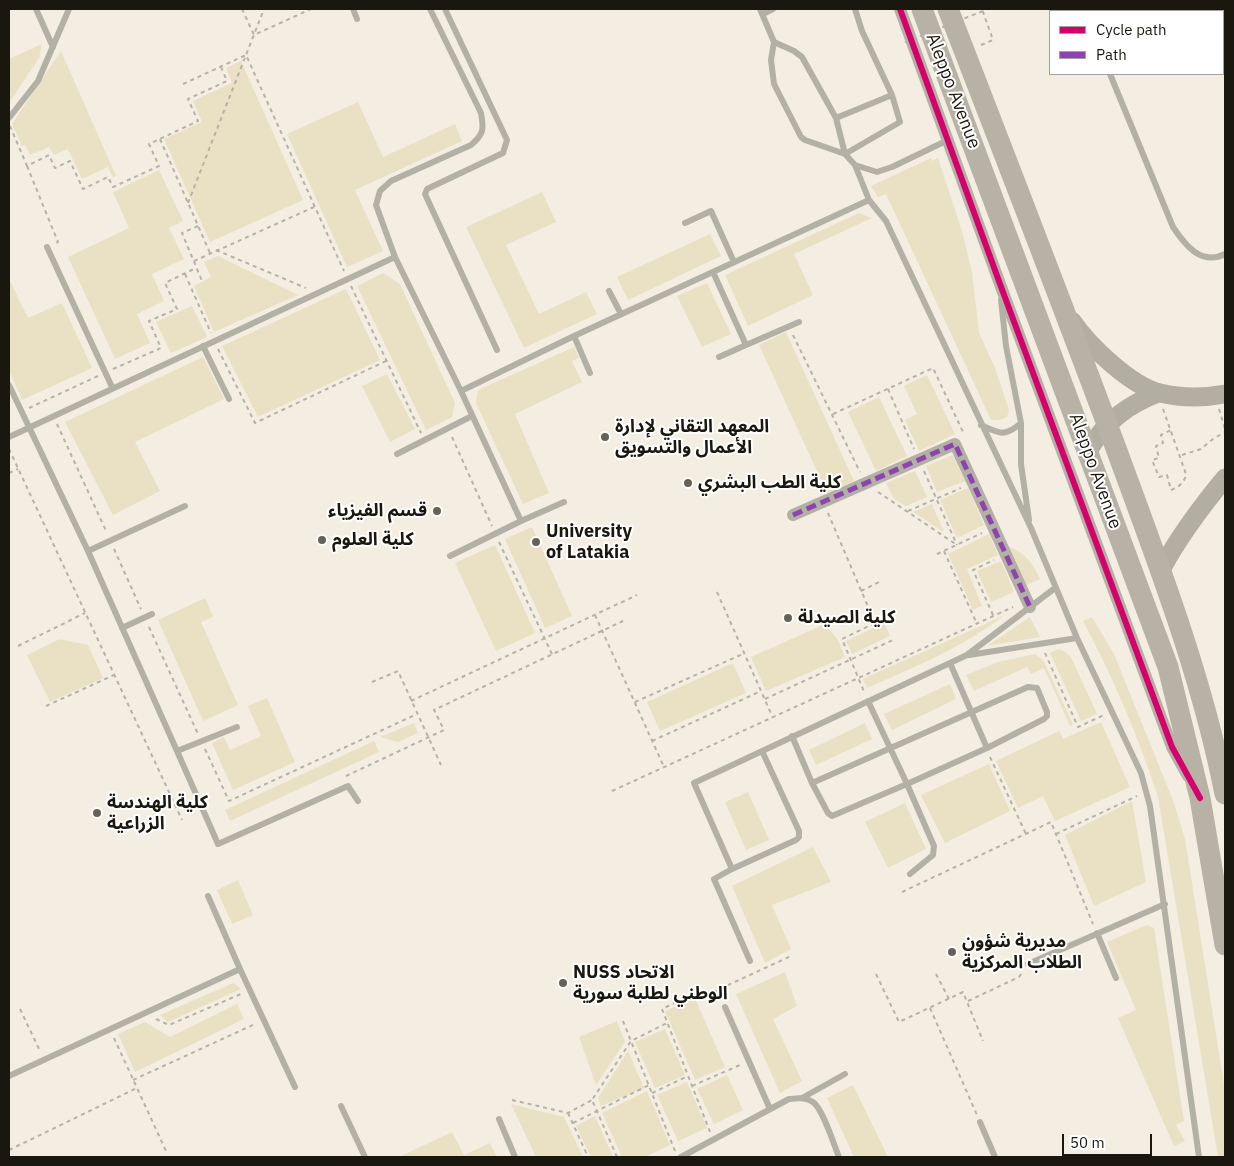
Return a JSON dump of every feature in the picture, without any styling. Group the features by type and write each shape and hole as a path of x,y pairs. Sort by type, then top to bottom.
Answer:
{"main road":[{"name":"Aleppo Avenue","path":"922,9 1168,667 1200,798 1225,945"},
{"name":"Aleppo Avenue","path":"948,9 1065,311 1160,570 1222,756 1225,794"},
{"path":"1065,311 1099,353 1127,375 1158,393 1180,396 1220,394"},
{"path":"1088,451 1107,424 1130,406 1158,393"},
{"path":"1160,570 1197,512 1225,478"}],"street":[{"path":"900,9 1172,747 1200,798"},
{"path":"793,514 955,444 1028,604"}],"lane":[{"path":"36,9 53,47"},
{"path":"9,118 38,82 69,9"},
{"path":"353,9 357,19"},
{"path":"430,9 481,113 484,127 479,138 472,145 391,181 380,190 376,205 395,256 461,391 521,521"},
{"path":"445,9 507,140 503,153 427,190 426,194 497,350"},
{"path":"773,9 761,11 774,42 771,60 774,84 801,137 845,154 855,164 869,200 886,221 1031,528 1077,638 1140,773 1150,806 1199,1157"},
{"path":"845,154 900,122 892,95 862,31 855,9"},
{"path":"774,42 794,51 802,57 836,118 845,154"},
{"path":"1110,75 1173,227 1185,244 1199,256 1210,258 1225,254"},
{"path":"836,118 892,95"},
{"path":"855,164 877,172 892,167 948,140"},
{"path":"461,391 574,336 869,200"},
{"path":"685,223 711,211 734,262"},
{"path":"47,247 112,387"},
{"path":"9,437 112,387 395,256"},
{"path":"713,272 746,346"},
{"path":"1000,284 1006,346 1021,422 1021,464 1031,528"},
{"path":"609,290 621,314"},
{"path":"719,357 799,322"},
{"path":"574,336 590,373"},
{"path":"203,346 229,399"},
{"path":"9,385 88,551 218,844 348,786 358,801"},
{"path":"397,454 472,416"},
{"path":"981,425 999,434 1012,431 1021,422"},
{"path":"450,556 564,502"},
{"path":"88,551 185,506"},
{"path":"732,869 694,783 967,655 1028,604 1055,588"},
{"path":"122,628 152,614"},
{"path":"967,655 1077,638"},
{"path":"950,663 987,748"},
{"path":"792,736 812,783 828,813 832,816 987,748 1044,719 1047,716 1047,712 1037,688 1033,686 1028,687 812,783"},
{"path":"868,701 934,846 934,855 910,874"},
{"path":"177,751 237,727"},
{"path":"750,961 714,879 796,840 799,836 799,831 762,751"},
{"path":"208,896 295,1087"},
{"path":"1028,964 1165,904"},
{"path":"1097,933 1116,978"},
{"path":"9,1076 240,968"},
{"path":"725,1007 770,1109"},
{"path":"679,1157 789,1099 802,1098 845,1074"},
{"path":"802,1098 814,1103 823,1117 839,1157"},
{"path":"341,1106 365,1157"},
{"path":"498,1119 515,1157"},
{"path":"980,1122 996,1157"}],"path":[{"path":"242,9 254,35"},
{"path":"188,203 264,9"},
{"path":"254,35 311,9"},
{"path":"905,42 983,10 993,40 965,52"},
{"path":"183,84 246,55"},
{"path":"246,55 314,207 424,440"},
{"path":"27,166 49,155 55,168 70,160 83,189 108,178 112,187 158,166 149,144 198,121 188,99 228,80 221,66"},
{"path":"9,124 58,242 47,247"},
{"path":"160,139 210,253"},
{"path":"194,261 314,207"},
{"path":"198,226 182,233 202,281"},
{"path":"216,250 316,293"},
{"path":"22,411 161,348 149,321 177,309 165,282 196,268"},
{"path":"185,274 254,423 386,360"},
{"path":"789,327 865,483 957,545"},
{"path":"833,414 933,368 963,432"},
{"path":"1158,393 1181,456 1186,474 1181,484 1171,490 1167,474 1159,477 1152,460 1159,458 1156,446 1163,443 1161,435 1171,430"},
{"path":"1181,456 1201,449 1225,430 1220,394"},
{"path":"9,449 182,820"},
{"path":"9,473 18,469"},
{"path":"907,512 972,483"},
{"path":"823,502 875,622 842,639 868,701"},
{"path":"937,554 993,528"},
{"path":"944,551 977,624"},
{"path":"993,616 973,570 1006,555"},
{"path":"861,591 881,581"},
{"path":"718,592 774,718"},
{"path":"411,701 637,595"},
{"path":"612,791 993,616 1028,604"},
{"path":"18,646 85,613"},
{"path":"595,615 664,767"},
{"path":"348,786 344,777 444,730 434,710 623,621"},
{"path":"765,699 893,640"},
{"path":"1041,644 1078,727 1111,712"},
{"path":"635,702 745,653"},
{"path":"372,682 398,671 441,765"},
{"path":"46,706 114,675"},
{"path":"652,741 762,690"},
{"path":"229,801 418,714"},
{"path":"987,748 1026,834"},
{"path":"1056,834 1146,792"},
{"path":"902,892 1050,822 1097,933"},
{"path":"713,1140 662,1009 697,992 700,998 791,956"},
{"path":"967,1002 1019,977 1028,964"},
{"path":"876,974 899,1022 963,992 983,1041"},
{"path":"936,974 949,999"},
{"path":"145,1013 169,1026 250,990"},
{"path":"930,1008 980,1122"},
{"path":"20,1009 44,1060"},
{"path":"133,1080 264,1020"},
{"path":"623,1021 679,1157"},
{"path":"512,1100 568,1113 592,1100 631,1041 667,1023"},
{"path":"110,1029 166,1151"},
{"path":"692,1086 749,1061"},
{"path":"652,1094 688,1076"},
{"path":"573,1124 649,1085"},
{"path":"9,1150 137,1088"},
{"path":"592,1100 617,1157"},
{"path":"568,1113 588,1157"}],"shaded area":[{"path":"42,44 39,58 9,103 9,59"},
{"path":"61,51 116,176 113,177 108,167 82,179 68,149 54,155 49,147 30,155 25,145 22,146 12,124"},
{"path":"241,61 303,200 210,242 164,139 202,122 193,101 232,83 226,68"},
{"path":"358,102 383,157 455,124 462,141 355,190 383,251 347,267 287,134"},
{"path":"931,158 932,161 938,158 962,231 972,272 979,332 994,365 1009,410 1007,417 1000,420 991,420 886,194 878,197 871,186"},
{"path":"159,170 183,221 169,228 184,259 152,274 164,301 137,314 150,343 115,359 68,257 129,228 113,192"},
{"path":"542,192 556,222 506,245 539,314 586,292 597,314 524,348 466,227"},
{"path":"859,213 872,218 794,254 813,295 748,326 725,275"},
{"path":"710,234 721,256 628,300 617,277"},
{"path":"218,256 298,295 214,332 194,286 211,277 204,262"},
{"path":"383,273 400,284 455,403 452,417 426,430 357,286"},
{"path":"9,279 28,318 62,303 92,368 22,400 9,370"},
{"path":"707,283 731,334 702,347 677,296"},
{"path":"346,289 380,360 258,417 222,346"},
{"path":"192,306 207,337 171,353 156,322"},
{"path":"786,332 854,481 827,493 759,345"},
{"path":"574,347 579,358 572,361 582,382 515,414 549,493 523,504 476,403 478,390"},
{"path":"203,357 224,399 135,442 160,491 113,515 65,422"},
{"path":"387,374 415,429 390,442 362,386"},
{"path":"927,375 955,434 919,451 905,420 917,414 904,386"},
{"path":"879,397 907,456 876,471 848,412"},
{"path":"953,455 965,481 937,492 926,466"},
{"path":"915,471 927,497 906,506 894,499 886,483"},
{"path":"968,488 984,525 957,538 940,500"},
{"path":"932,504 944,532 913,512"},
{"path":"532,527 572,616 545,628 505,539"},
{"path":"989,534 998,555 967,569 982,606 973,610 948,554"},
{"path":"495,545 535,633 496,651 455,563"},
{"path":"1006,545 1027,558 1040,579 1024,586"},
{"path":"1001,561 1014,592 991,602 977,571"},
{"path":"205,598 213,617 201,622 238,705 203,721 158,620"},
{"path":"1005,615 956,647 867,688 863,679"},
{"path":"1030,617 1040,637 987,646"},
{"path":"1092,617 1114,654 1174,803 1185,839 1225,1091 1225,1157 1218,1157 1158,797 1124,707 1083,621"},
{"path":"884,623 890,636 852,654 846,641"},
{"path":"825,624 838,640 845,657 766,691 751,657"},
{"path":"60,639 88,645 103,678 50,702 27,655"},
{"path":"1058,649 1071,657 1097,714 1081,721 1050,653"},
{"path":"1035,654 1043,660 1073,724 1070,726 1044,668 1031,674 1027,667 974,691 966,675 998,662"},
{"path":"733,663 746,693 660,731 647,702"},
{"path":"950,684 956,699 892,730 884,714"},
{"path":"267,698 295,762 233,790 212,743 224,737 230,750 261,736 248,706"},
{"path":"1101,722 1130,787 1055,821 1043,796 1018,808 996,761 1059,731 1063,739"},
{"path":"414,723 418,733 398,742 380,737"},
{"path":"865,723 872,739 816,765 809,750"},
{"path":"374,741 379,752 230,821 225,810"},
{"path":"989,764 1010,811 945,843 921,795"},
{"path":"748,792 769,840 746,850 725,802"},
{"path":"1132,801 1146,882 1094,906 1065,835"},
{"path":"905,803 926,849 888,868 865,822"},
{"path":"813,847 831,882 772,905 791,949 765,963 732,886"},
{"path":"238,880 253,915 232,924 217,890"},
{"path":"1147,925 1154,928 1184,1121 1176,1125 1185,1141 1174,1146 1118,1018 1136,1010 1107,942"},
{"path":"785,972 797,1006 773,1019 802,1081 780,1093 736,994"},
{"path":"233,983 241,989 168,1022 160,1015"},
{"path":"695,998 725,1067 695,1080 665,1011"},
{"path":"237,1004 244,1019 135,1072 118,1034 145,1022 170,1037"},
{"path":"617,1021 625,1042 596,1085 579,1037"},
{"path":"665,1029 685,1075 655,1088 635,1042"},
{"path":"628,1051 644,1088 601,1106 598,1098"},
{"path":"727,1075 743,1110 714,1124 697,1089"},
{"path":"687,1082 707,1128 678,1141 657,1095"},
{"path":"853,1085 888,1157 854,1157 827,1098"},
{"path":"647,1091 670,1145 645,1157 622,1157 602,1113"},
{"path":"511,1104 564,1117 583,1157 536,1157"},
{"path":"595,1116 613,1157 591,1157 576,1126"},
{"path":"452,1132 464,1155 490,1143 497,1157 399,1157"}],"marked path":[{"path":"793,515 955,444 1030,607"}],"cycle path":[{"path":"900,9 1172,747 1200,798"}],"place":[{"name":"المعهد التقاني لإدارة الأعمال والتسويق","path":"605,437"},
{"name":"كلية الطب البشري","path":"688,483"},
{"name":"قسم الفيزياء","path":"437,511"},
{"name":"كلية العلوم","path":"322,540"},
{"name":"University of Latakia","path":"536,542"},
{"name":"كلية الصيدلة","path":"788,618"},
{"name":"كلية الهندسة الزراعية","path":"97,813"},
{"name":"مديرية شؤون الطلاب المركزية","path":"952,952"},
{"name":"NUSS الاتحاد الوطني لطلبة سورية","path":"563,983"}]}
